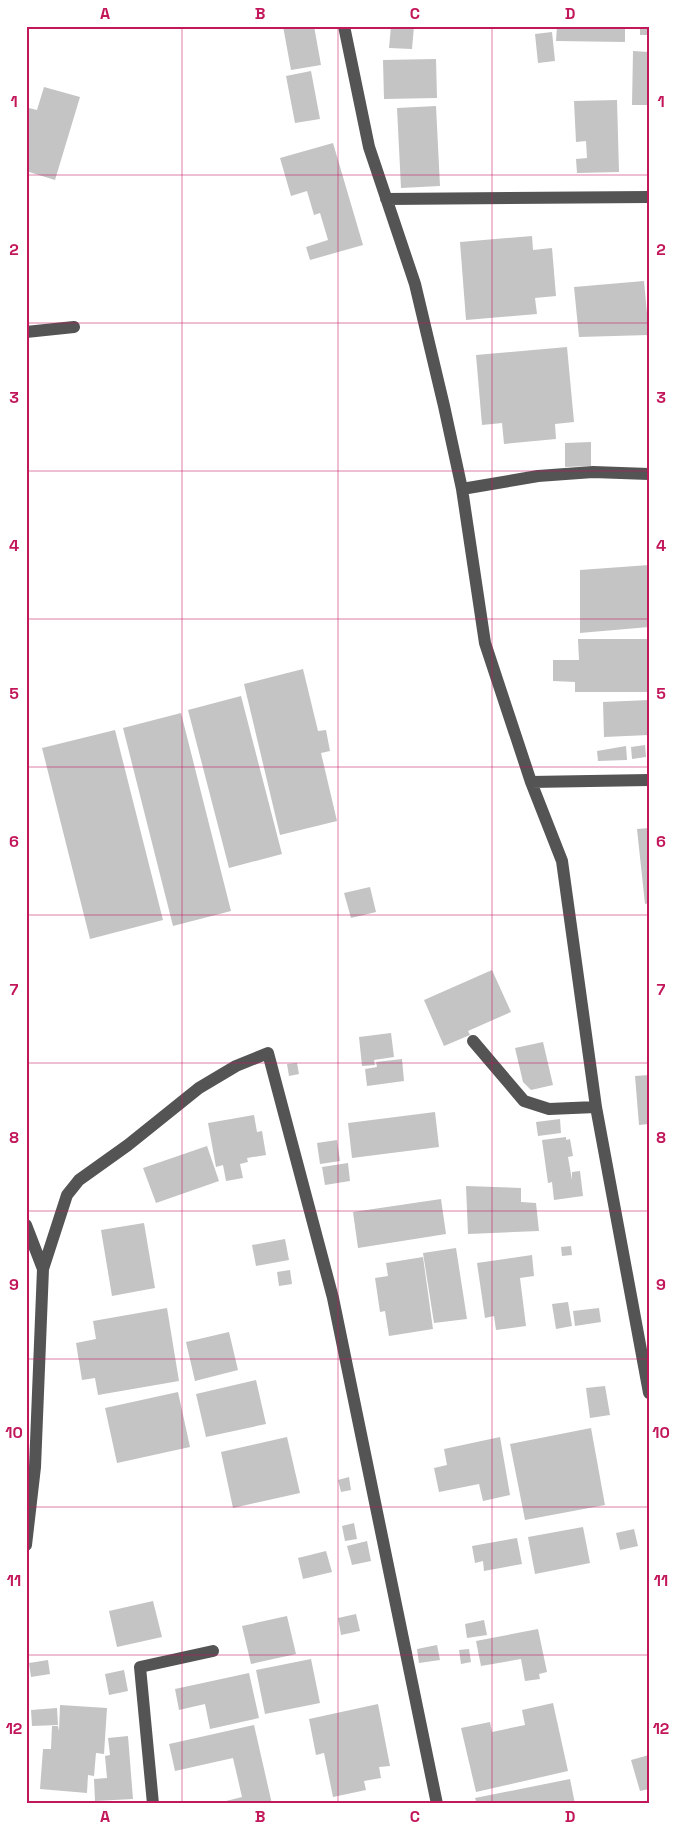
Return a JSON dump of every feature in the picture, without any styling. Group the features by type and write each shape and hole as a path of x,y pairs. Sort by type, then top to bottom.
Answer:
{"street":[{"path":"344,26 369,147 415,284 462,490 485,642 531,782 562,861 596,1107 649,1393"},
{"path":"386,199 649,197"},
{"path":"26,332 74,327"},
{"path":"462,490 538,476 593,472 649,474"},
{"path":"531,782 649,780"},
{"path":"472,1041 524,1101 549,1109 596,1107"},
{"path":"26,1545 35,1467 43,1269 67,1195 79,1180 128,1145 199,1088 236,1066 268,1053 333,1298 437,1804"},
{"path":"26,1225 43,1269"},
{"path":"152,1804 140,1667 213,1651"}],"building":[{"path":"283,26 314,26 321,65 291,70"},
{"path":"391,26 414,26 412,49 389,48"},
{"path":"557,26 625,26 625,42 556,41"},
{"path":"640,26 649,26 649,35 640,35"},
{"path":"552,32 555,61 538,63 535,34"},
{"path":"633,51 649,52 649,105 632,105"},
{"path":"436,59 437,98 384,99 383,60"},
{"path":"311,71 320,119 295,123 286,76"},
{"path":"44,87 80,97 55,180 26,171 26,118 29,108 37,110"},
{"path":"617,100 619,172 577,173 576,159 587,158 586,141 576,142 574,101"},
{"path":"436,106 440,186 401,188 397,108"},
{"path":"333,143 363,245 310,260 306,247 328,240 320,213 314,215 307,191 291,196 280,158"},
{"path":"532,236 533,250 552,248 556,296 535,298 537,314 466,320 460,242"},
{"path":"644,281 649,335 579,337 574,287"},
{"path":"567,347 574,422 555,424 556,439 504,444 502,423 482,425 476,355"},
{"path":"591,442 591,466 565,467 565,443"},
{"path":"649,565 649,627 580,633 580,570"},
{"path":"578,639 649,639 649,692 575,692 575,682 553,681 553,660 579,660"},
{"path":"303,669 318,731 326,730 330,751 321,753 337,821 280,835 244,684"},
{"path":"241,696 282,854 229,868 188,710"},
{"path":"649,700 649,735 604,737 603,702"},
{"path":"181,713 231,911 173,926 123,728"},
{"path":"115,730 163,920 90,939 42,748"},
{"path":"645,745 646,757 632,759 631,747"},
{"path":"626,746 627,760 598,761 597,751"},
{"path":"649,828 649,903 645,904 637,829"},
{"path":"370,887 376,912 351,918 344,893"},
{"path":"492,970 511,1012 468,1031 470,1035 444,1046 424,1000"},
{"path":"391,1033 394,1057 374,1060 375,1065 362,1066 359,1037"},
{"path":"543,1042 553,1085 531,1090 523,1082 515,1048"},
{"path":"402,1059 404,1081 367,1086 365,1069 377,1067 376,1062"},
{"path":"297,1063 299,1074 289,1076 287,1064"},
{"path":"649,1075 649,1124 639,1125 635,1076"},
{"path":"435,1112 439,1147 352,1158 348,1123"},
{"path":"254,1115 257,1132 262,1131 266,1155 247,1158 248,1162 240,1164 243,1178 226,1181 223,1165 216,1167 208,1123"},
{"path":"560,1119 561,1133 538,1136 536,1122"},
{"path":"566,1137 566,1140 570,1139 573,1156 568,1157 572,1180 572,1172 580,1171 583,1196 554,1200 552,1182 548,1183 542,1140"},
{"path":"337,1140 340,1161 320,1164 317,1143"},
{"path":"207,1146 219,1181 156,1203 143,1168"},
{"path":"348,1163 350,1181 325,1185 322,1167"},
{"path":"466,1186 521,1188 521,1202 536,1203 539,1231 468,1234"},
{"path":"441,1199 446,1234 358,1248 353,1212"},
{"path":"144,1223 155,1288 112,1296 101,1230"},
{"path":"285,1239 289,1260 256,1266 252,1245"},
{"path":"571,1246 572,1255 562,1256 561,1247"},
{"path":"456,1248 467,1319 434,1323 423,1253"},
{"path":"532,1255 534,1276 520,1278 526,1326 496,1330 494,1316 485,1318 477,1263"},
{"path":"423,1257 433,1329 389,1336 385,1311 380,1312 375,1278 388,1276 386,1263"},
{"path":"290,1270 292,1284 279,1286 277,1272"},
{"path":"568,1302 572,1326 556,1329 552,1304"},
{"path":"167,1308 179,1381 98,1395 95,1378 82,1380 76,1343 96,1339 93,1321"},
{"path":"599,1308 601,1322 575,1326 573,1311"},
{"path":"229,1332 238,1370 195,1381 186,1342"},
{"path":"256,1380 266,1424 206,1437 196,1394"},
{"path":"605,1386 610,1415 590,1418 586,1388"},
{"path":"178,1392 190,1447 117,1463 105,1408"},
{"path":"591,1428 605,1505 525,1520 510,1444"},
{"path":"287,1437 300,1493 233,1508 221,1452"},
{"path":"500,1437 510,1495 483,1501 479,1484 439,1492 434,1468 447,1465 444,1449"},
{"path":"349,1477 351,1490 341,1492 338,1480"},
{"path":"354,1523 357,1539 345,1541 342,1526"},
{"path":"583,1527 590,1563 535,1574 528,1537"},
{"path":"634,1529 638,1546 620,1550 616,1533"},
{"path":"517,1538 522,1564 484,1571 483,1561 475,1563 472,1546"},
{"path":"367,1541 371,1561 352,1565 347,1546"},
{"path":"326,1551 332,1572 303,1579 298,1558"},
{"path":"153,1601 162,1637 117,1647 109,1611"},
{"path":"356,1614 360,1631 341,1635 338,1618"},
{"path":"287,1616 296,1654 251,1664 242,1626"},
{"path":"484,1620 487,1635 467,1638 465,1624"},
{"path":"538,1629 547,1672 539,1674 540,1679 525,1681 521,1659 481,1666 476,1641"},
{"path":"437,1645 440,1660 419,1663 417,1649"},
{"path":"469,1649 471,1662 461,1664 459,1650"},
{"path":"311,1659 320,1703 265,1714 256,1670"},
{"path":"48,1660 50,1674 31,1677 29,1663"},
{"path":"124,1670 128,1691 109,1695 105,1674"},
{"path":"249,1673 259,1718 210,1729 205,1704 179,1710 175,1689"},
{"path":"553,1703 568,1771 476,1792 461,1728 490,1722 492,1732 525,1725 522,1710"},
{"path":"378,1704 390,1766 379,1767 381,1778 364,1781 366,1790 333,1797 324,1753 316,1755 309,1719"},
{"path":"60,1705 107,1708 104,1754 96,1753 94,1776 88,1775 87,1793 40,1789 43,1749 51,1749 52,1726 58,1726 59,1731"},
{"path":"57,1708 58,1725 32,1726 31,1710"},
{"path":"254,1725 272,1804 214,1804 242,1797 233,1758 175,1771 169,1744"},
{"path":"128,1736 133,1799 95,1801 94,1779 107,1778 105,1756 110,1755 108,1738"},
{"path":"649,1755 649,1789 640,1791 631,1760"},
{"path":"570,1779 575,1804 477,1804 475,1798"}]}
